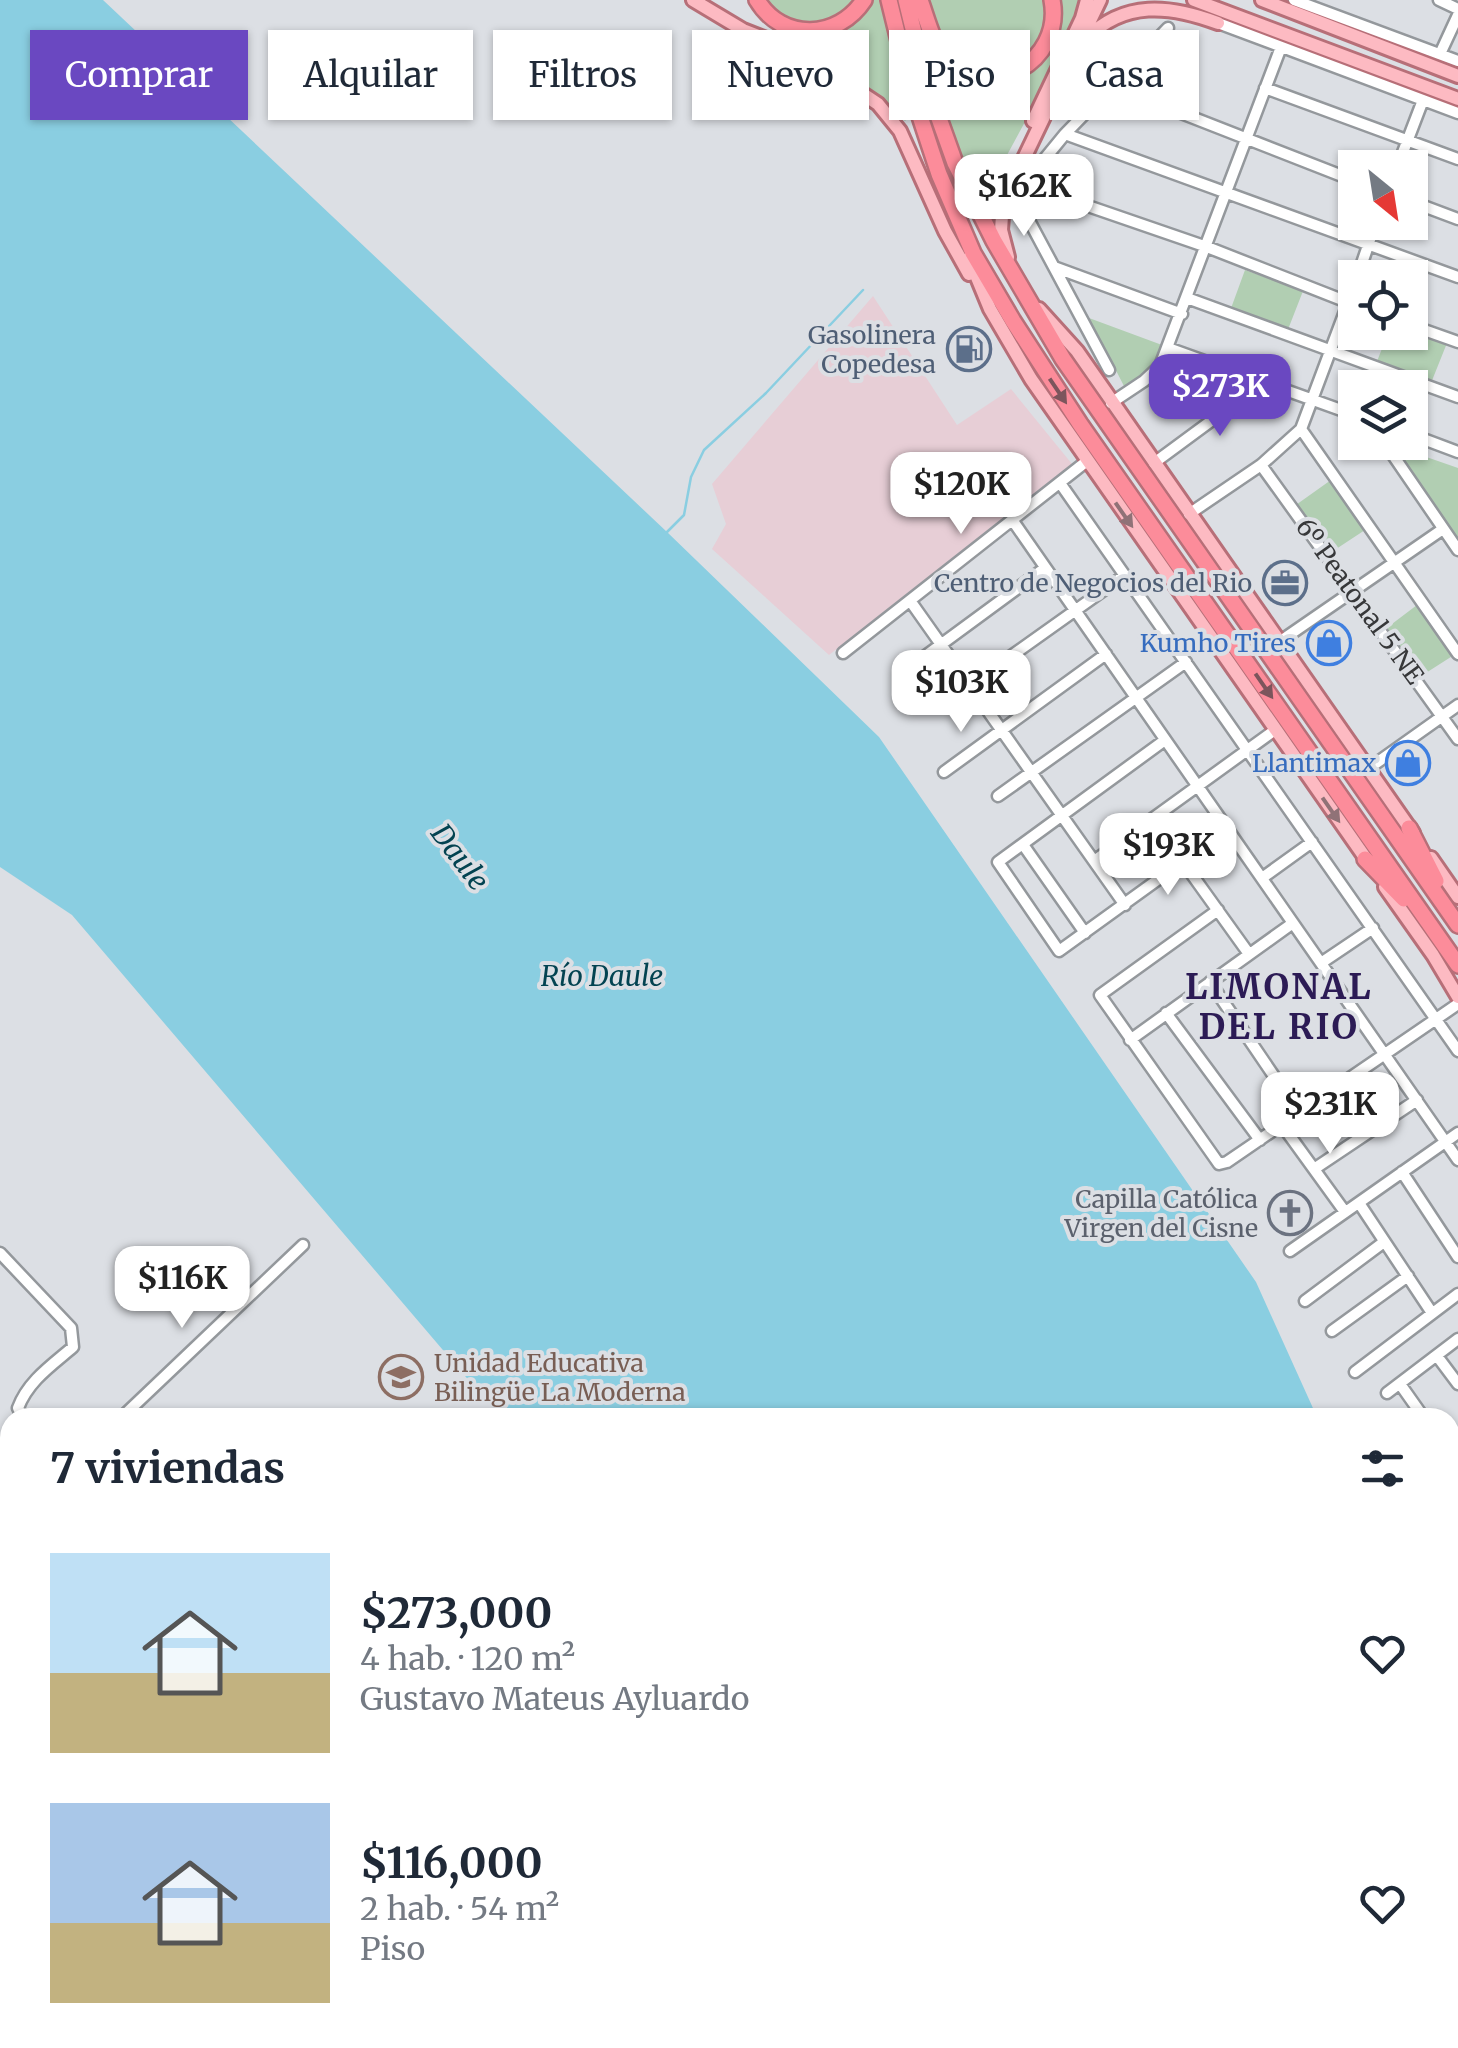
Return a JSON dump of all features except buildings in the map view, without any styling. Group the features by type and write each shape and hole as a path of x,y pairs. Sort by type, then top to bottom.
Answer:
{"highway":[{"path":"757,0 772,19 812,32 842,24 864,0"},
{"path":"889,0 901,30"},
{"path":"906,0 906,30"},
{"path":"920,0 944,55 959,69 978,75 1006,74 1029,64 1044,48 1053,27 1052,0"},
{"path":"922,120 955,216 1012,321 1458,965"},
{"path":"939,120 955,164 994,241 1063,359 1458,924"},
{"path":"1410,828 1458,924"},
{"path":"1366,858 1441,938"}],"main road":[{"path":"693,0 743,30 800,52 870,96 886,111 907,144 962,263 1031,379 1433,955 1458,1000"},
{"path":"1017,278 1001,230 1003,202 1022,146 1087,0"},
{"path":"1086,30 1100,0"},
{"path":"1186,0 1218,23"},
{"path":"1194,0 1458,98"},
{"path":"1262,0 1458,76"},
{"path":"1095,30 1112,18 1144,7 1182,10 1218,23"},
{"path":"1003,202 1050,105"},
{"path":"955,216 990,309"},
{"path":"1025,293 1069,341 1458,896"}],"street":[{"path":"1294,0 1458,61"},
{"path":"1439,0 1458,12 1440,54"},
{"path":"1218,23 1458,113"},
{"path":"1111,402 1144,382 1160,366 1280,47"},
{"path":"1265,88 1458,158"},
{"path":"1404,150 1423,100"},
{"path":"1079,120 1024,184 1025,213 1109,370"},
{"path":"1196,120 1338,175"},
{"path":"1065,134 1458,277"},
{"path":"1024,184 1207,247 1338,298"},
{"path":"1428,207 1458,218"},
{"path":"1363,260 1370,240"},
{"path":"1053,267 1182,314"},
{"path":"1187,298 1458,397"},
{"path":"1428,331 1458,342"},
{"path":"1190,514 1261,465 1300,429 1338,337"},
{"path":"1168,348 1338,409"},
{"path":"1154,463 1234,404 1257,381"},
{"path":"1300,429 1458,654"},
{"path":"1428,440 1457,449"},
{"path":"1396,460 1458,550"},
{"path":"844,653 1087,461"},
{"name":"6º Peatonal 5 NE","path":"1261,465 1458,738"},
{"path":"1060,483 1458,1051"},
{"path":"1013,521 1458,1160"},
{"path":"1280,642 1443,529"},
{"path":"905,671 1045,568"},
{"path":"941,706 1125,575"},
{"path":"911,602 1125,904"},
{"path":"944,772 1106,654"},
{"path":"998,796 1186,662"},
{"path":"1368,769 1458,705"},
{"path":"1094,861 1275,730"},
{"path":"1166,740 998,862 1059,951 1228,829"},
{"path":"1262,878 1312,842"},
{"path":"1024,846 1085,934"},
{"path":"1183,862 1250,954"},
{"path":"1218,910 1103,990 1102,1001 1216,1162 1225,1164 1458,1000"},
{"path":"1130,1040 1293,923"},
{"path":"1321,963 1372,928"},
{"path":"1210,982 1299,1113"},
{"path":"1166,1013 1260,1140"},
{"path":"1314,1169 1417,1100"},
{"path":"1282,1125 1345,1212"},
{"path":"1290,1252 1458,1133"},
{"path":"1402,1172 1458,1257"},
{"path":"1359,1203 1432,1313"},
{"path":"1305,1301 1384,1242"},
{"path":"132,1408 303,1245"},
{"path":"0,1253 70,1328 74,1338 73,1347 48,1367 18,1408"},
{"path":"1332,1331 1408,1276"},
{"path":"1355,1372 1458,1294"},
{"path":"1386,1394 1458,1339"},
{"path":"1437,1356 1458,1384"},
{"path":"1400,1384 1417,1408"}],"shaded area":[{"path":"873,296 957,425 1011,389 1072,464 829,655 712,549 726,524 712,484"}],"green space":[{"path":"765,0 912,0 885,5 891,30 889,107 869,89 869,30 842,30 847,27 841,18 799,22 783,16"},
{"path":"912,0 1083,0 1069,30 1050,30 1050,71 1030,112 1030,30 920,30"},
{"path":"945,120 1026,120 986,194 971,175"},
{"path":"1245,270 1303,291 1287,332 1230,311"},
{"path":"1089,318 1162,345 1155,363 1125,388"},
{"path":"1428,336 1447,343 1431,383 1428,370 1393,370 1376,364 1381,350 1428,350"},
{"path":"1428,458 1458,468 1458,540 1400,460"},
{"path":"1331,480 1365,530 1327,555 1293,507"},
{"path":"1417,605 1454,655 1418,678 1384,630"}],"water":[{"name":"Río Daule","path":"0,0 103,0 135,30 30,30 30,120 230,120 879,737 1256,1282 1313,1408 492,1408 72,915 0,867"}],"waterway":[{"path":"667,532 684,515 691,477 704,450 766,393 863,290"}],"place":[{"name":"Gasolinera Copedesa","path":"969,349"},
{"name":"Centro de Negocios del Rio","path":"1285,583"},
{"name":"Kumho Tires","path":"1329,643"},
{"name":"Llantimax","path":"1408,763"},
{"name":"Capilla Católica Virgen del Cisne","path":"1290,1213"},
{"name":"Unidad Educativa Bilingüe La Moderna","path":"401,1377"}],"district":[{"name":"LIMONAL DEL RIO","path":"1279,1007"}],"water label":[{"name":"Daule","path":"460,857"}]}
